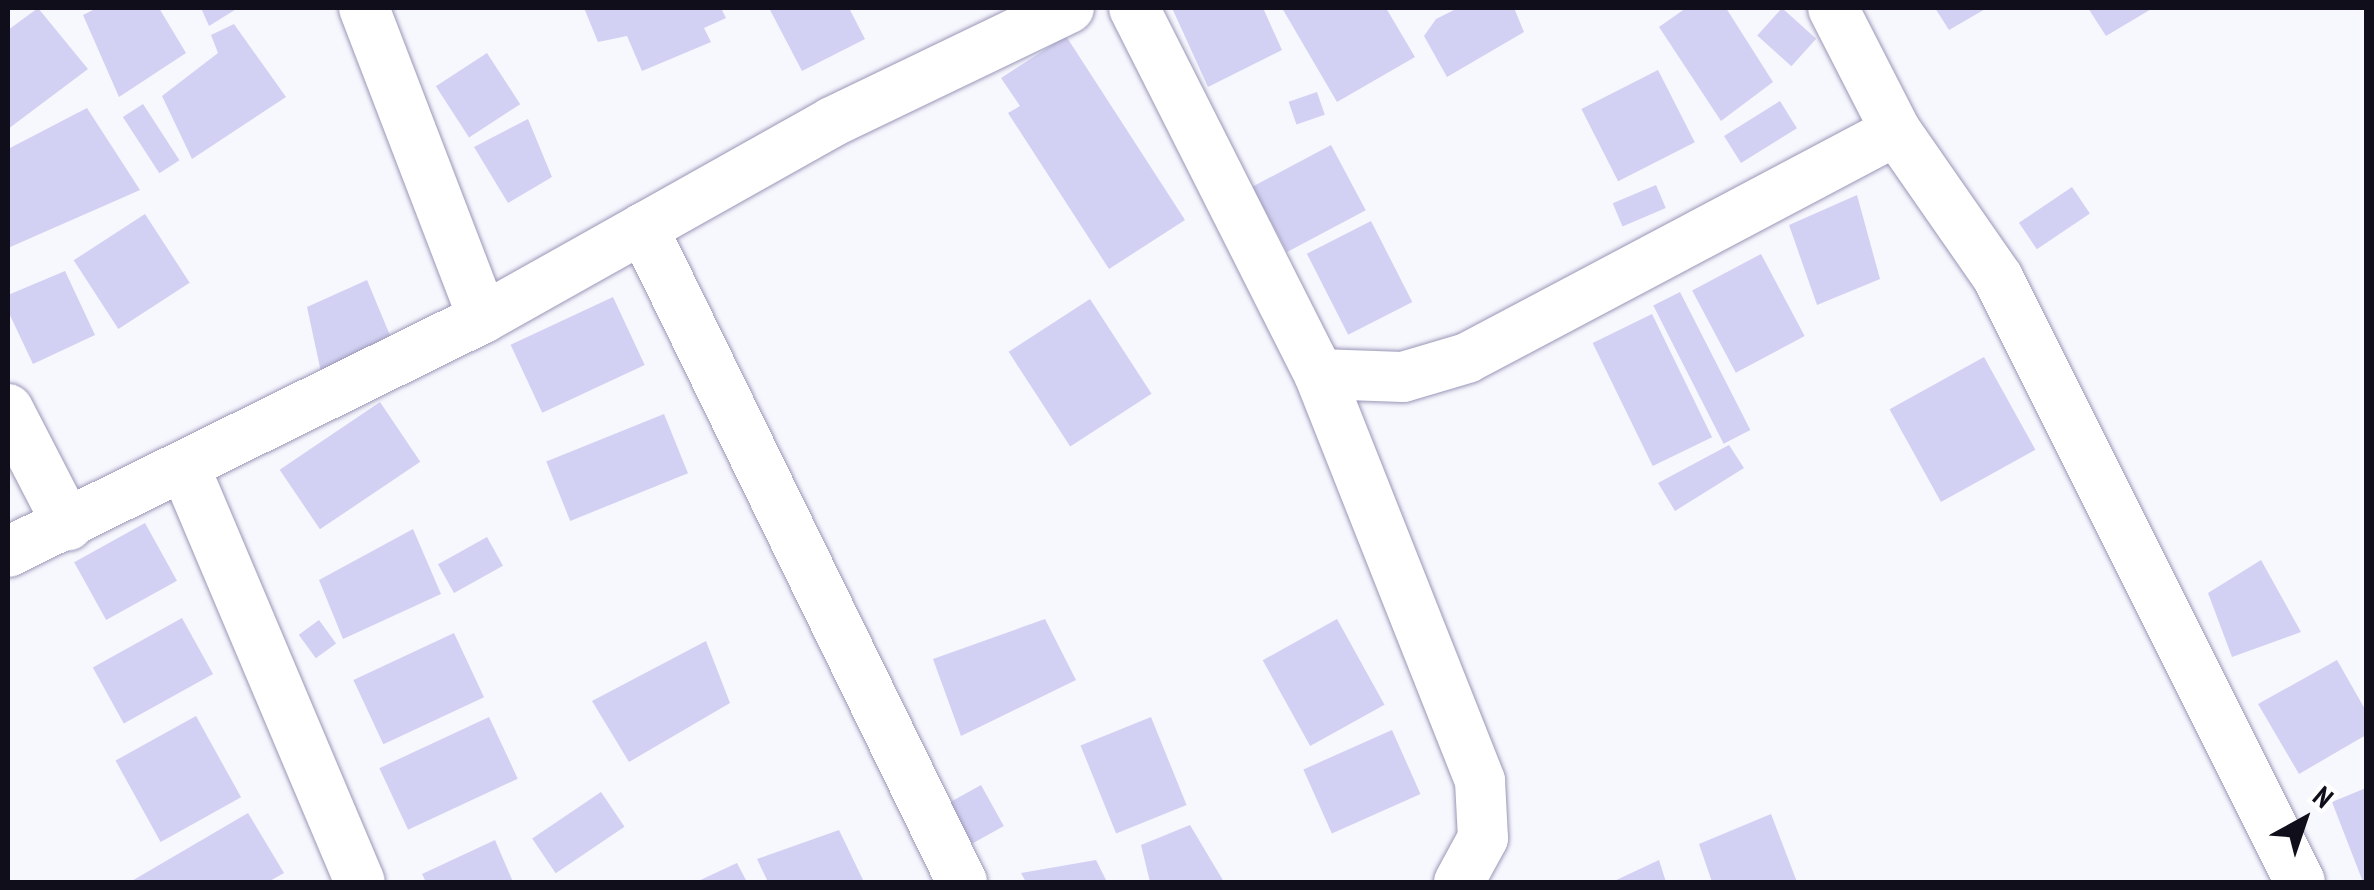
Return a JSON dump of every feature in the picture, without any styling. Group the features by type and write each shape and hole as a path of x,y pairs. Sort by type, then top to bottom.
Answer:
{"street":[{"path":"364,8 483,318"},
{"path":"8,552 483,318 832,122 1069,8"},
{"path":"1134,8 1319,374 1480,781 1483,838 1459,882"},
{"path":"1833,8 1896,132 1998,278 2300,882"},
{"path":"1319,374 1403,377 1467,358 1896,132"},
{"path":"642,228 962,882"},
{"path":"8,409 68,525"},
{"path":"185,468 360,882"}],"building":[{"path":"38,8 88,69 8,129 8,30"},
{"path":"97,8 159,8 186,53 119,97 83,15"},
{"path":"201,8 238,8 209,26"},
{"path":"584,8 721,8 726,18 704,28 711,42 642,71 627,36 598,42"},
{"path":"769,8 849,8 865,39 802,71"},
{"path":"1172,8 1263,8 1282,50 1208,87"},
{"path":"1282,8 1386,8 1415,57 1337,102"},
{"path":"1458,8 1514,8 1524,32 1447,77 1424,36 1436,19"},
{"path":"1686,8 1726,8 1773,82 1721,121 1659,27"},
{"path":"1782,8 1816,39 1791,66 1757,35"},
{"path":"1935,8 1987,8 1949,30"},
{"path":"2088,8 2153,8 2106,36"},
{"path":"234,24 286,97 192,159 162,96 218,53 211,35"},
{"path":"1066,36 1185,220 1109,269 1008,113 1020,106 1001,78"},
{"path":"487,53 520,104 469,137 436,86"},
{"path":"1658,70 1695,142 1618,181 1581,109"},
{"path":"1317,92 1325,115 1296,124 1289,102"},
{"path":"1780,101 1797,128 1741,163 1724,136"},
{"path":"143,104 179,160 159,173 123,117"},
{"path":"87,108 140,190 8,248 8,149"},
{"path":"528,119 552,177 508,203 474,147"},
{"path":"1331,145 1366,210 1287,252 1252,187"},
{"path":"1656,185 1666,208 1623,226 1613,203"},
{"path":"2072,187 2090,214 2037,249 2019,223"},
{"path":"1857,195 1880,279 1817,305 1789,225"},
{"path":"145,214 190,283 118,329 74,260"},
{"path":"1371,221 1412,302 1348,335 1307,254"},
{"path":"1761,254 1805,336 1736,373 1692,291"},
{"path":"65,271 95,335 33,364 8,311 8,295"},
{"path":"367,280 394,345 321,372 307,307"},
{"path":"1680,292 1750,430 1724,444 1653,306"},
{"path":"613,297 645,365 542,413 511,345"},
{"path":"1090,299 1152,394 1070,447 1009,352"},
{"path":"1652,314 1712,437 1653,466 1593,343"},
{"path":"1984,357 2035,450 1941,502 1890,409"},
{"path":"380,402 420,462 320,529 280,470"},
{"path":"664,414 688,473 570,521 546,462"},
{"path":"1729,445 1744,468 1675,511 1658,483"},
{"path":"145,523 177,581 106,620 74,562"},
{"path":"413,529 441,594 343,639 319,580"},
{"path":"487,537 503,566 454,593 438,564"},
{"path":"2261,560 2301,632 2232,657 2208,593"},
{"path":"182,618 213,674 124,723 93,667"},
{"path":"1045,619 1076,680 961,736 933,659"},
{"path":"1337,619 1385,705 1310,746 1263,660"},
{"path":"319,620 336,643 316,658 299,635"},
{"path":"454,633 484,697 383,744 353,680"},
{"path":"706,641 730,703 629,762 592,701"},
{"path":"2337,660 2366,711 2366,735 2299,774 2258,704"},
{"path":"196,716 241,797 161,842 116,761"},
{"path":"489,717 518,779 408,830 379,768"},
{"path":"1151,717 1187,805 1116,834 1081,745"},
{"path":"1392,730 1420,794 1332,833 1303,769"},
{"path":"981,785 1004,826 969,845 946,804"},
{"path":"2366,788 2366,882 2363,882 2332,802"},
{"path":"601,792 624,827 556,873 532,838"},
{"path":"248,813 284,873 268,882 130,882"},
{"path":"1771,814 1797,882 1712,882 1699,844"},
{"path":"1190,825 1224,882 1150,882 1141,845"},
{"path":"839,830 864,882 768,882 757,859"},
{"path":"495,840 513,882 426,882 422,874"},
{"path":"1096,860 1107,882 1026,882 1021,873"},
{"path":"1659,860 1666,882 1612,882"},
{"path":"737,863 747,882 696,882"}]}
